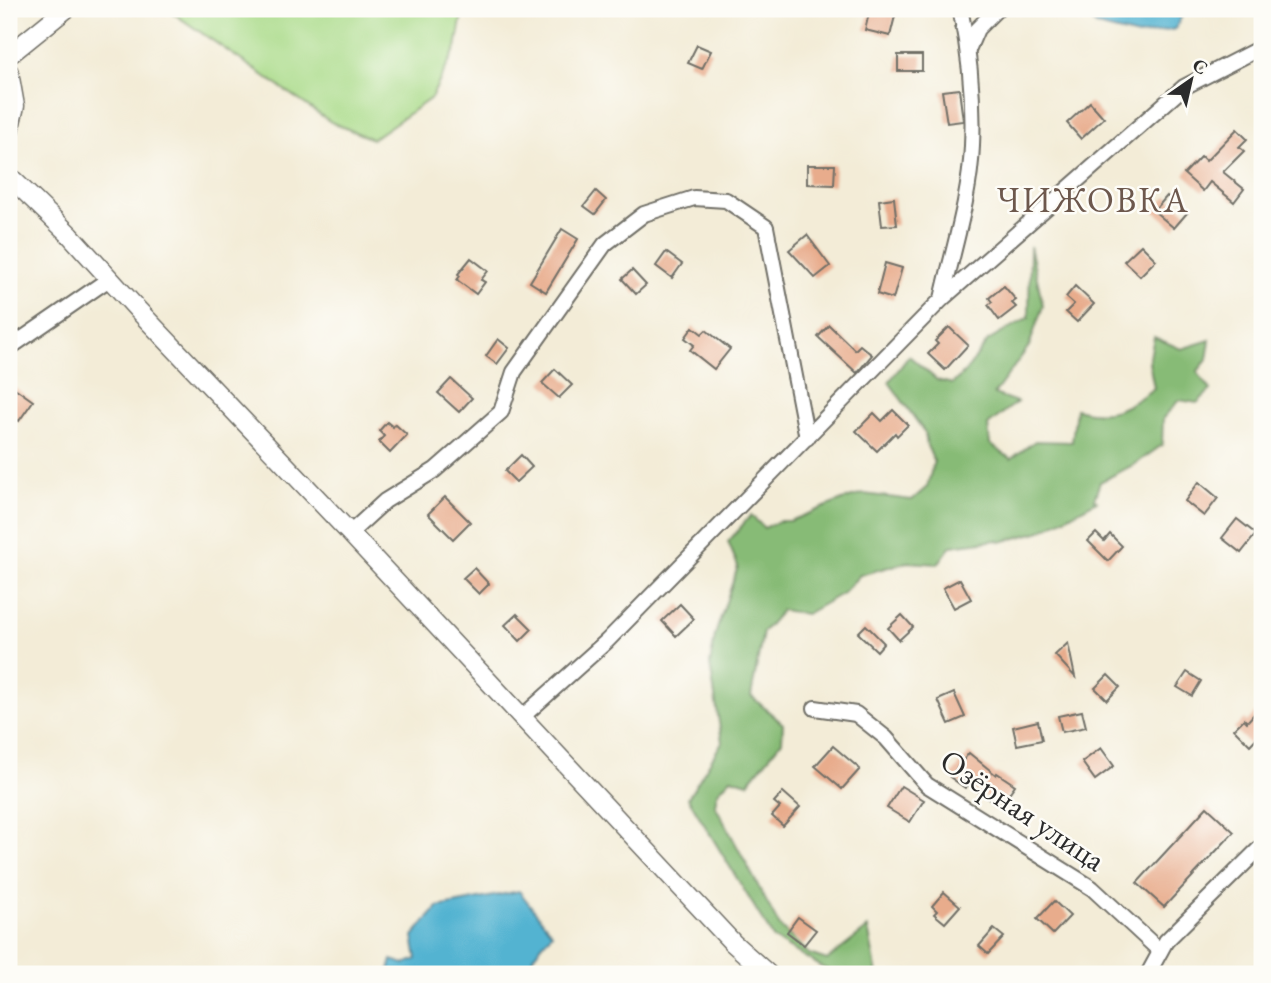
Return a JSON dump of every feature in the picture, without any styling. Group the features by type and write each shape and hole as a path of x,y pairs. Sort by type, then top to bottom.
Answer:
{"street":[{"path":"9,55 66,9"},
{"path":"968,50 977,29 997,9"},
{"path":"942,299 967,188 972,147 968,50 961,13"},
{"path":"521,718 607,641 942,299 1184,87 1262,47"},
{"path":"9,72 15,106 9,131"},
{"path":"9,176 70,235 733,943 768,974"},
{"path":"350,533 385,500 435,470 501,412 514,372 605,244 644,214 694,198 726,200 766,227 807,438"},
{"path":"9,348 109,279"},
{"name":"Озёрная улица","path":"815,708 856,714 886,738 927,785 1092,888 1160,951"},
{"path":"1148,974 1166,941 1262,846"}],"green space":[{"path":"167,9 463,9 456,48 431,98 372,139 331,122"},
{"path":"1030,246 1043,306 1029,346 994,394 1017,402 988,425 990,444 1011,459 1035,441 1072,442 1076,409 1109,412 1135,401 1154,388 1149,362 1154,337 1181,349 1210,340 1207,360 1197,372 1211,390 1197,403 1179,400 1163,418 1162,445 1137,463 1100,482 1094,499 1097,501 1041,531 1001,542 997,540 951,546 938,564 907,562 860,575 843,593 806,614 782,610 763,632 751,696 783,724 782,741 748,783 731,778 717,793 715,805 780,927 809,954 827,960 868,928 877,974 834,974 774,939 688,798 722,742 710,664 715,635 738,566 728,542 751,515 764,528 864,494 912,500 927,487 934,461 925,433 889,382 909,356 937,380 952,384 966,371 988,341 1029,317"}],"water":[{"path":"1081,9 1185,10 1175,29 1138,36 1097,26"},
{"path":"519,891 552,933 533,956 532,974 388,974 392,960 405,964 417,959 413,936 438,907"}],"building":[{"path":"870,9 896,12 890,36 865,30"},
{"path":"697,45 711,51 702,69 688,63"},
{"path":"898,55 922,55 922,71 898,71"},
{"path":"959,89 963,121 947,123 942,91"},
{"path":"1090,102 1104,118 1081,139 1067,123"},
{"path":"1237,129 1247,139 1239,147 1244,151 1223,172 1244,189 1234,202 1210,182 1203,191 1184,174 1201,156 1206,161"},
{"path":"807,165 835,165 834,185 807,184"},
{"path":"596,191 606,200 595,214 584,206"},
{"path":"1167,196 1187,213 1174,228 1154,211"},
{"path":"894,198 897,225 882,226 879,200"},
{"path":"562,229 578,239 546,292 530,282"},
{"path":"807,235 830,266 815,278 789,250"},
{"path":"1141,245 1156,260 1140,276 1124,261"},
{"path":"666,252 682,264 672,278 656,266"},
{"path":"471,258 488,271 481,280 485,282 476,294 457,280 460,276 458,274"},
{"path":"885,263 902,268 893,299 877,294"},
{"path":"632,270 646,285 636,294 622,279"},
{"path":"1004,286 1016,300 1012,303 1016,307 999,320 988,305 992,302 989,298"},
{"path":"1075,286 1094,304 1077,322 1066,312 1074,304 1066,297"},
{"path":"829,325 855,350 860,345 872,355 857,373 818,337"},
{"path":"693,327 702,334 706,330 730,349 714,369 690,350 694,345 685,338"},
{"path":"949,327 968,345 945,370 928,354 938,344 935,341"},
{"path":"498,339 509,348 497,364 486,356"},
{"path":"555,369 572,385 559,398 542,383"},
{"path":"451,379 472,398 459,412 438,393"},
{"path":"9,384 33,401 19,421 9,413"},
{"path":"893,410 908,425 897,436 895,433 877,451 856,431 874,413 882,421"},
{"path":"387,422 393,427 395,424 407,435 390,453 379,442 384,436 379,431"},
{"path":"521,455 532,467 516,482 505,471"},
{"path":"1199,482 1218,498 1204,516 1185,501"},
{"path":"445,497 470,522 453,539 428,514"},
{"path":"1237,519 1256,534 1241,553 1222,538"},
{"path":"1096,533 1104,541 1110,534 1122,546 1108,561 1088,541"},
{"path":"474,568 489,584 479,594 463,578"},
{"path":"960,579 971,599 954,608 943,588"},
{"path":"680,604 694,619 676,636 662,621"},
{"path":"517,614 532,629 520,641 505,625"},
{"path":"902,615 913,627 899,640 888,628"},
{"path":"866,625 884,643 877,651 858,633"},
{"path":"1068,643 1075,677 1055,655"},
{"path":"1187,672 1201,681 1192,696 1177,687"},
{"path":"1108,675 1120,687 1107,700 1095,688"},
{"path":"954,693 965,717 949,724 938,700"},
{"path":"1082,711 1086,727 1062,732 1058,716"},
{"path":"1255,713 1262,720 1262,732 1250,745 1234,729 1244,719 1247,722"},
{"path":"1038,721 1042,740 1017,745 1013,727"},
{"path":"833,746 860,769 842,789 815,766"},
{"path":"1101,748 1114,766 1095,780 1082,762"},
{"path":"969,753 996,775 997,773 1015,785 1000,806 968,785 965,788 950,777"},
{"path":"901,786 924,800 910,822 887,808"},
{"path":"783,792 800,807 783,826 772,816 780,807 774,802"},
{"path":"1207,807 1234,832 1164,907 1137,883"},
{"path":"944,892 960,906 945,923 934,914 937,911 932,906"},
{"path":"1054,901 1070,916 1053,934 1037,919"},
{"path":"798,917 816,930 804,945 787,932"},
{"path":"994,929 1004,937 988,954 979,946"}],"district":[{"name":"ЧИЖОВКА","path":"1093,200"}]}
